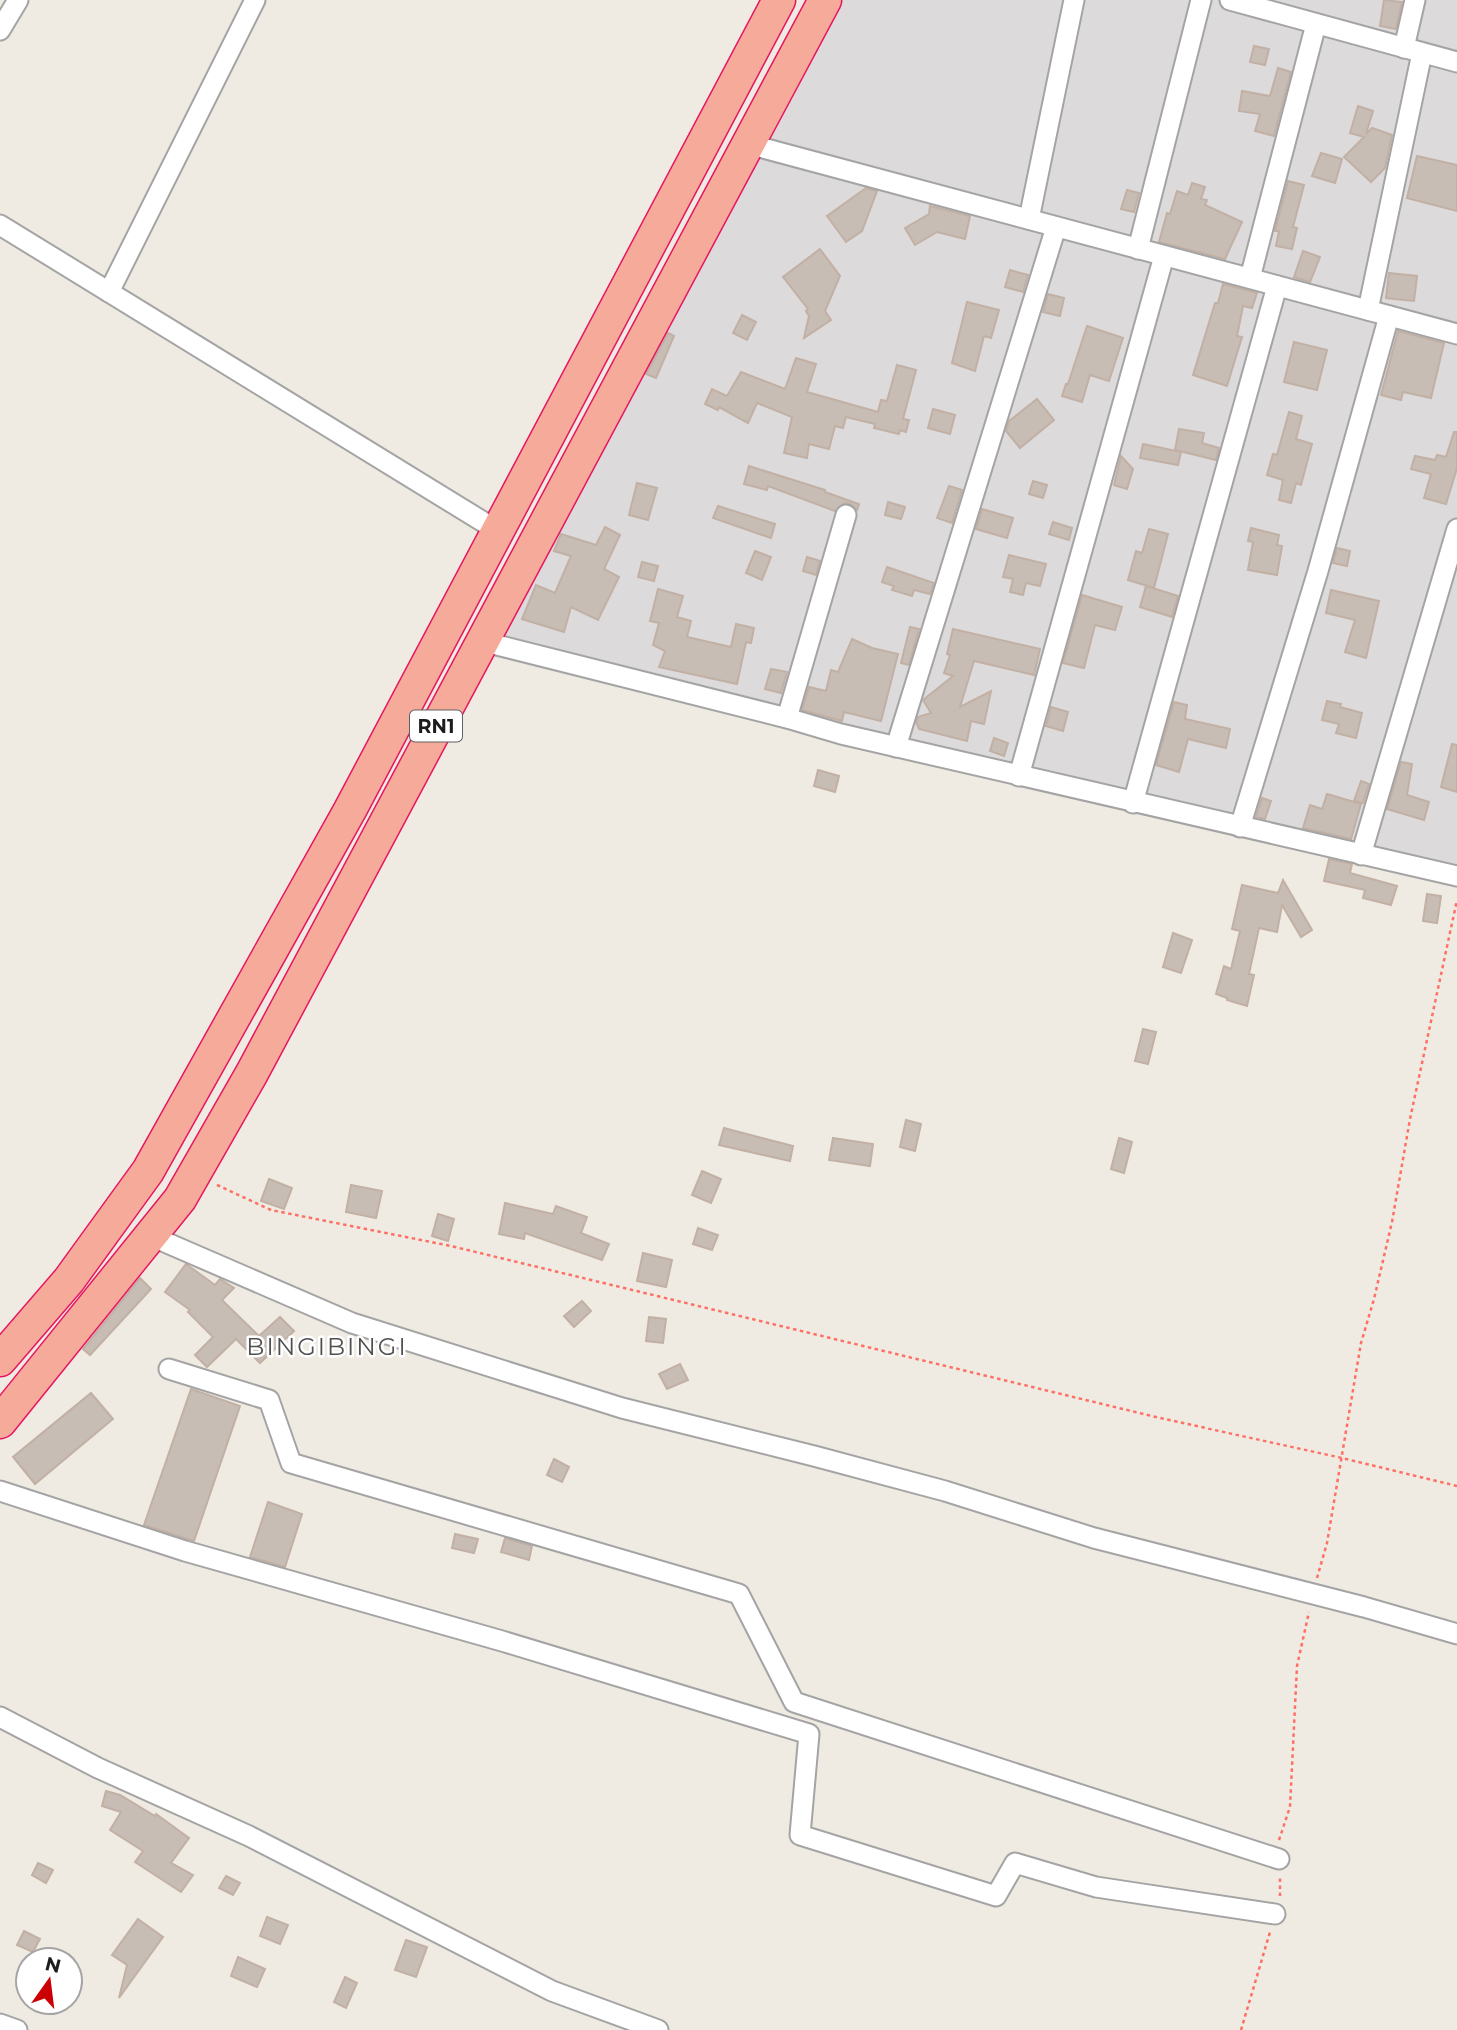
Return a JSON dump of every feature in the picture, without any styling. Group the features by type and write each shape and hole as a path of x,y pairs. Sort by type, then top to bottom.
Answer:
{"highway":[{"name":"RN1","path":"0,1360 69,1280 148,1171 350,810 779,0"},
{"name":"RN1","path":"0,1422 151,1236 180,1199 195,1174 252,1073 825,0"}],"street":[{"path":"0,30 18,0"},
{"path":"108,292 255,0"},
{"path":"1028,219 1074,0"},
{"path":"1138,249 1201,0"},
{"path":"1230,0 1269,5 1316,24 1457,62"},
{"path":"1368,310 1413,50 1415,0"},
{"path":"1250,278 1316,24"},
{"path":"748,144 1457,334"},
{"path":"0,225 498,531"},
{"path":"896,747 1056,227"},
{"path":"1019,776 1164,256"},
{"path":"1133,803 1277,286"},
{"path":"1240,827 1318,571 1389,316"},
{"path":"788,718 846,515"},
{"path":"1361,855 1457,529"},
{"path":"481,641 896,747 1457,876"},
{"path":"151,1236 352,1323 450,1356 622,1408 827,1459 945,1491 1094,1538 1457,1634"},
{"path":"169,1369 270,1400 291,1463 739,1594 794,1702 1279,1859"},
{"path":"0,1490 185,1550 502,1641 809,1734 800,1835 996,1896 1015,1863 1096,1886 1275,1914"},
{"path":"0,1717 98,1768 248,1836 552,1991 658,2030"},
{"path":"0,2024 17,2030"}],"path":[{"path":"1241,2030 1281,1892 1278,1842 1290,1807 1297,1666 1326,1543 1361,1343 1392,1222 1410,1119 1457,900"},
{"path":"195,1174 271,1210 451,1246 1160,1418 1457,1486"}],"shaded area":[{"path":"836,0 1457,0 1457,873 836,723 492,632"}],"building":[{"path":"1384,0 1402,2 1396,29 1380,26"},
{"path":"1254,46 1269,49 1265,65 1250,62"},
{"path":"1278,68 1291,72 1274,136 1255,131 1260,114 1239,111 1242,91 1270,96"},
{"path":"1358,106 1373,111 1366,134 1372,128 1392,135 1385,168 1371,182 1344,157 1364,137 1350,133"},
{"path":"1321,153 1342,159 1335,183 1312,176"},
{"path":"1417,156 1457,165 1457,211 1407,198"},
{"path":"1288,181 1304,185 1293,227 1297,228 1292,249 1276,246 1279,231 1275,231"},
{"path":"1192,183 1205,187 1201,199 1207,200 1205,205 1242,222 1225,259 1159,242 1167,213 1170,214 1177,191 1188,195"},
{"path":"866,188 877,191 862,231 846,242 827,216"},
{"path":"1127,190 1139,193 1134,212 1121,209"},
{"path":"930,206 970,216 965,239 937,232 915,245 905,228 929,214"},
{"path":"820,249 840,276 825,311 831,320 804,338 808,309 783,277"},
{"path":"1303,251 1320,257 1310,282 1294,277"},
{"path":"1010,270 1028,275 1023,292 1005,287"},
{"path":"1389,273 1417,276 1414,301 1386,298"},
{"path":"1223,284 1257,293 1252,308 1243,306 1237,336 1242,337 1227,386 1193,375"},
{"path":"1048,294 1064,298 1060,316 1043,312"},
{"path":"967,302 999,310 991,338 984,336 975,371 952,363"},
{"path":"742,315 756,322 747,340 733,333"},
{"path":"1087,326 1123,338 1109,381 1090,375 1082,402 1062,396"},
{"path":"1398,331 1444,343 1431,398 1403,392 1401,400 1381,395"},
{"path":"668,333 674,336 656,378 646,374"},
{"path":"1294,342 1327,350 1317,390 1284,382"},
{"path":"796,358 816,364 807,392 878,412 881,400 887,401 897,365 916,370 903,419 909,420 906,432 900,430 899,434 874,428 875,424 846,417 843,428 835,426 829,449 809,444 807,458 784,453 792,417 757,403 748,423 719,407 718,410 705,404 712,389 727,396 741,372 785,389"},
{"path":"1037,399 1054,420 1020,448 1006,431 1009,421"},
{"path":"933,409 955,415 950,434 928,428"},
{"path":"1289,412 1302,416 1296,439 1312,444 1301,485 1296,483 1291,503 1279,500 1283,480 1267,475 1273,454 1277,455"},
{"path":"1179,429 1204,433 1202,443 1219,448 1216,460 1175,450"},
{"path":"1454,432 1457,432 1457,468 1446,504 1424,498 1431,474 1411,469 1415,456 1435,460 1437,455 1446,457"},
{"path":"1143,444 1181,452 1178,465 1140,458"},
{"path":"1121,456 1133,469 1127,489 1114,485"},
{"path":"749,466 825,490 859,504 857,510 844,503 835,511 768,486 767,490 744,484"},
{"path":"1033,481 1047,485 1043,498 1029,494"},
{"path":"637,483 657,488 648,520 629,515"},
{"path":"949,486 962,490 952,523 937,518"},
{"path":"888,502 905,507 901,519 885,515"},
{"path":"718,506 775,524 771,538 713,518"},
{"path":"982,509 1013,518 1007,538 976,529"},
{"path":"1053,522 1072,528 1069,540 1049,534"},
{"path":"605,527 620,535 604,569 619,577 598,620 571,607 564,632 522,619 536,585 555,593 571,556 554,551 561,534 596,545"},
{"path":"1251,528 1279,535 1277,545 1282,546 1277,575 1248,570 1253,542 1248,541"},
{"path":"1149,529 1168,534 1154,588 1128,580 1136,551 1142,553"},
{"path":"1337,548 1350,551 1347,566 1333,563"},
{"path":"755,551 771,557 762,580 746,573"},
{"path":"1009,555 1046,564 1040,586 1026,583 1023,595 1010,592 1013,579 1003,577"},
{"path":"807,557 820,561 816,575 803,571"},
{"path":"642,562 658,566 654,581 638,577"},
{"path":"887,567 934,583 930,594 914,590 912,596 892,590 894,586 882,582"},
{"path":"1146,586 1178,596 1172,617 1140,607"},
{"path":"658,589 683,596 677,617 691,621 687,637 731,647 736,624 754,628 751,643 746,642 737,684 659,667 665,651 653,645 659,623 650,621"},
{"path":"1331,590 1379,601 1366,658 1345,652 1355,620 1326,613"},
{"path":"1082,595 1122,607 1115,630 1095,625 1084,668 1063,663"},
{"path":"910,627 919,629 909,665 901,663"},
{"path":"953,629 1040,649 1034,675 974,661 960,707 991,691 984,724 971,721 967,741 919,729 916,722 918,717 931,713 923,700 953,676 944,673 950,655 947,654"},
{"path":"852,639 872,648 898,654 881,721 844,712 842,721 802,710 809,687 826,691 831,670 838,672"},
{"path":"771,669 787,672 781,693 765,689"},
{"path":"1327,701 1362,713 1356,738 1336,733 1339,724 1322,720"},
{"path":"1174,702 1187,705 1185,719 1230,729 1226,748 1188,739 1179,772 1156,765"},
{"path":"1051,707 1068,712 1063,731 1046,726"},
{"path":"994,738 1008,743 1004,756 990,751"},
{"path":"1452,744 1457,745 1457,792 1441,787"},
{"path":"1401,762 1412,764 1407,795 1429,802 1424,820 1387,809"},
{"path":"818,770 839,776 835,792 814,786"},
{"path":"1361,781 1369,784 1363,803 1354,801"},
{"path":"1327,794 1361,804 1351,839 1303,828 1310,805 1322,809"},
{"path":"1262,798 1271,801 1265,819 1256,817"},
{"path":"1329,859 1352,864 1350,873 1397,886 1391,905 1363,898 1365,890 1324,881"},
{"path":"1283,880 1312,930 1301,937 1282,905 1277,932 1259,928 1249,974 1254,975 1247,1006 1227,1000 1216,994 1224,966 1231,969 1240,931 1232,929 1242,885 1278,893"},
{"path":"1427,894 1441,896 1437,923 1423,921"},
{"path":"1173,933 1192,940 1181,973 1163,967"},
{"path":"1143,1029 1156,1032 1148,1064 1135,1061"},
{"path":"906,1120 921,1124 915,1151 900,1147"},
{"path":"724,1128 793,1146 790,1161 719,1145"},
{"path":"833,1138 873,1144 870,1166 829,1160"},
{"path":"1119,1138 1132,1142 1124,1173 1111,1169"},
{"path":"702,1171 721,1179 711,1203 692,1195"},
{"path":"269,1179 292,1188 284,1209 261,1201"},
{"path":"351,1185 382,1191 376,1218 346,1212"},
{"path":"505,1203 553,1214 556,1206 587,1217 581,1233 609,1244 602,1260 525,1233 524,1239 499,1234"},
{"path":"438,1214 454,1219 448,1241 432,1236"},
{"path":"698,1228 718,1235 712,1250 693,1244"},
{"path":"643,1253 672,1260 666,1287 637,1281"},
{"path":"186,1264 215,1285 220,1279 234,1288 222,1300 259,1336 280,1317 294,1331 260,1363 236,1339 207,1367 195,1355 213,1337 188,1312 190,1310 165,1292"},
{"path":"140,1278 151,1289 90,1355 83,1349"},
{"path":"582,1301 591,1311 574,1327 564,1316"},
{"path":"649,1317 666,1319 663,1343 646,1341"},
{"path":"680,1364 688,1380 667,1389 659,1374"},
{"path":"191,1389 240,1406 194,1541 144,1525"},
{"path":"91,1393 113,1419 35,1484 13,1457"},
{"path":"554,1459 569,1467 562,1482 547,1475"},
{"path":"268,1502 302,1514 285,1567 250,1557"},
{"path":"455,1534 478,1539 474,1553 452,1548"},
{"path":"505,1538 532,1546 529,1560 501,1552"},
{"path":"106,1791 120,1795 155,1816 156,1814 189,1838 171,1863 193,1875 181,1892 135,1862 143,1851 110,1830 121,1812 102,1806"},
{"path":"38,1863 53,1870 46,1883 32,1875"},
{"path":"226,1876 240,1883 233,1895 219,1888"},
{"path":"267,1917 288,1925 280,1944 260,1936"},
{"path":"138,1919 163,1937 119,1998 127,1965 112,1955"},
{"path":"24,1931 40,1939 36,1946 17,1945"},
{"path":"406,1940 427,1947 416,1977 395,1970"},
{"path":"238,1957 265,1969 257,1987 231,1976"},
{"path":"345,1977 357,1983 346,2008 334,2002"}],"district":[{"name":"BINGIBINGI","path":"327,1346"}]}
